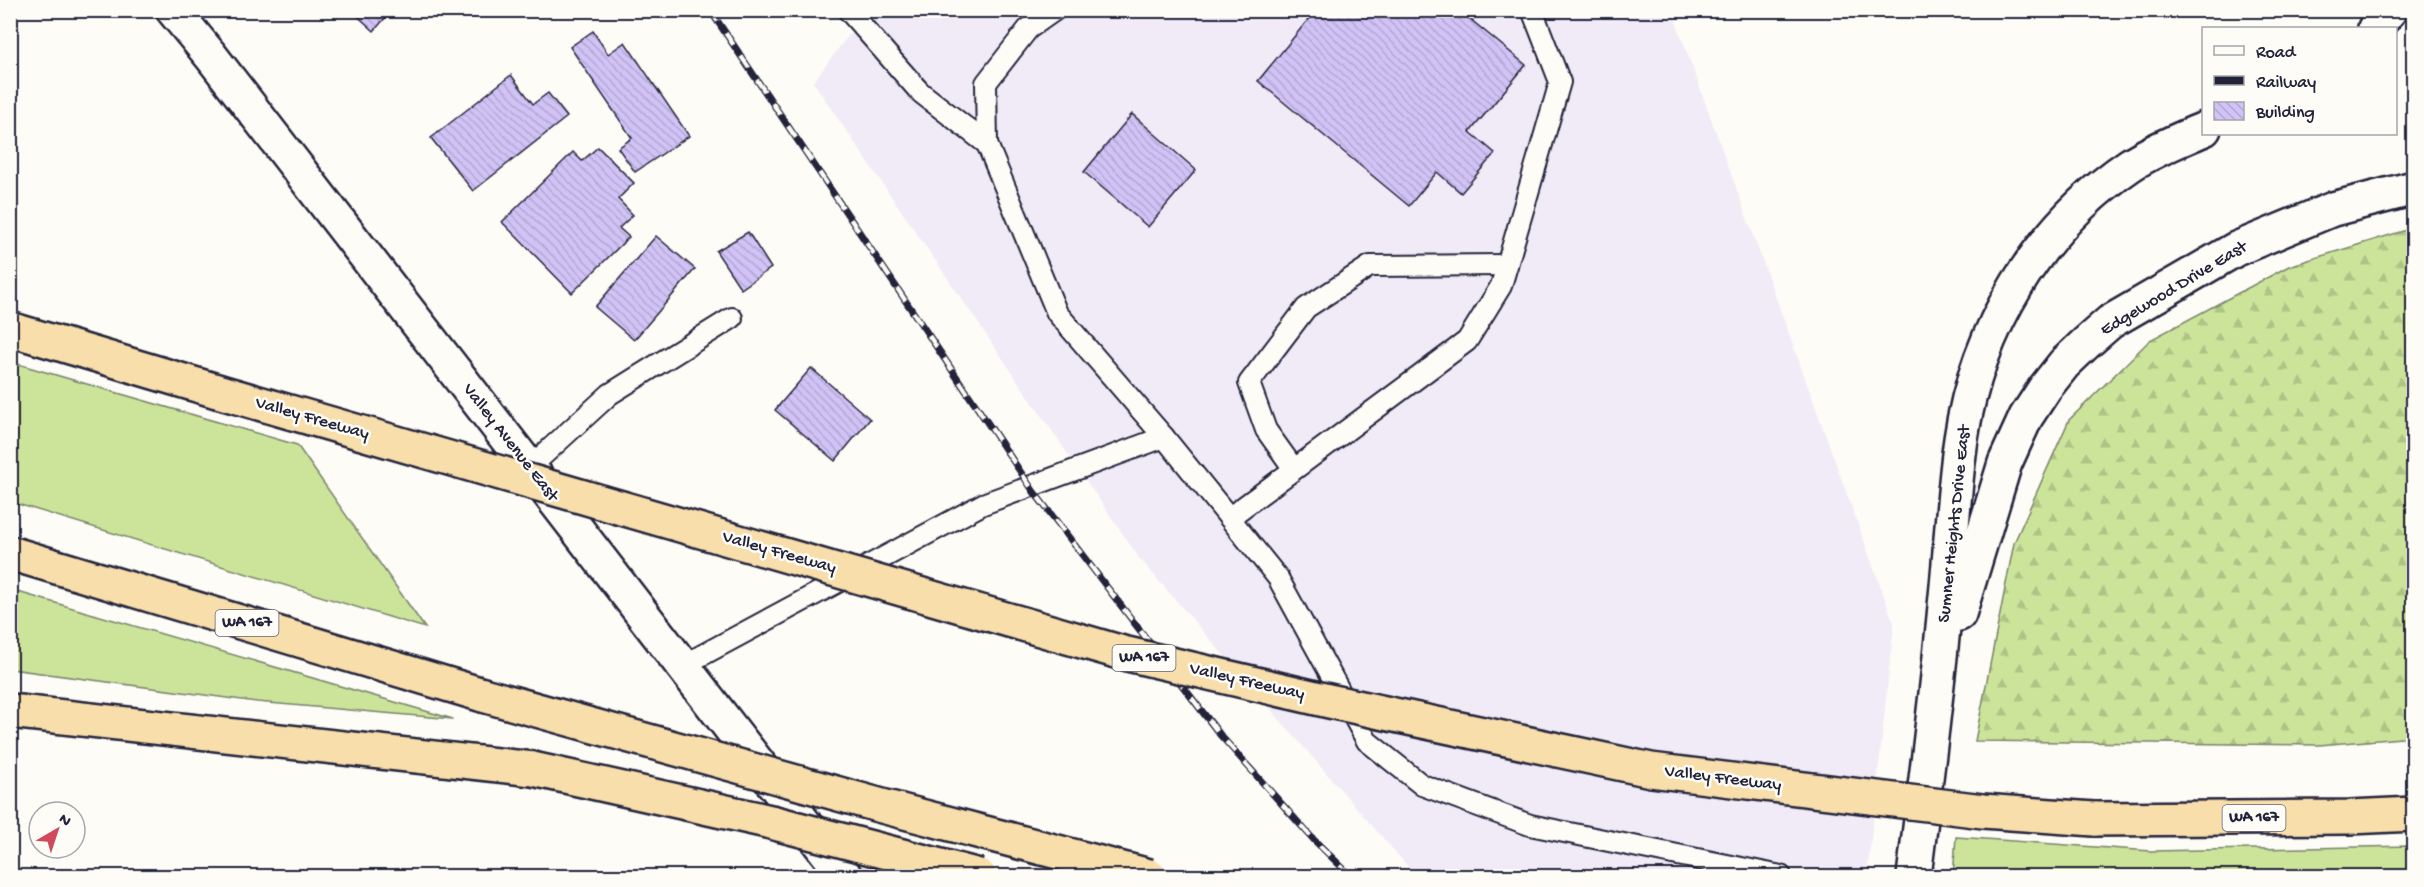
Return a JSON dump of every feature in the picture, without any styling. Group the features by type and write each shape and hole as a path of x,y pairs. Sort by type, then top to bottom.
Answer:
{"highway":[{"name":"Valley Freeway","path":"10,329 217,391 1123,652 1329,701 1651,770 1983,811 2094,819 2350,817 2414,814"},
{"name":"WA 167","path":"10,553 483,695 882,806 1149,876"},
{"path":"10,711 532,769 771,822 979,876"}],"street":[{"name":"Valley Avenue East","path":"173,10 211,56 845,876"},
{"path":"2376,27 2390,10"},
{"name":"Sumner Heights Drive East","path":"1914,876 1938,681 1962,438 1977,375 2001,312 2024,273 2076,209 2105,183 2132,164 2156,150 2202,130"},
{"name":"Edgewood Drive East","path":"1938,681 2005,463 2026,417 2044,388 2064,364 2110,322 2236,249 2333,209 2414,188"}],"lane":[{"path":"848,10 920,92 987,144"},
{"path":"1055,10 1028,29 986,83 987,144 1057,313 1164,437 1278,578 1367,741 1422,785 1530,825 1781,876"},
{"path":"1230,518 1467,341 1501,286 1560,82 1532,10"},
{"path":"1294,469 1266,430 1249,383 1306,308 1370,266 1507,265"},
{"path":"529,468 610,394 732,318"},
{"path":"682,666 983,504 1164,437"}],"shaded area":[{"path":"867,11 1672,11 1894,624 1867,876 1416,876 1140,559 813,82"}],"green space":[{"path":"2413,228 2413,737 2319,745 1975,741 2014,543 2069,420 2150,340 2289,266"},
{"path":"11,362 297,445 425,628 11,502"},
{"path":"11,590 453,719 257,702 11,669"},
{"path":"1956,837 2151,851 2413,846 2413,876 1953,876"}],"building":[{"path":"351,10 392,10 374,31"},
{"path":"1316,10 1459,10 1526,65 1470,132 1495,153 1461,193 1437,172 1409,206 1258,81"},
{"path":"593,31 608,54 625,42 689,136 635,172 618,148 632,138 570,47"},
{"path":"511,75 533,104 548,93 567,117 473,191 431,138"},
{"path":"1132,114 1196,170 1148,227 1084,172"},
{"path":"598,147 634,183 618,199 633,215 619,228 629,237 572,293 502,222 573,152 582,161"},
{"path":"748,232 771,268 741,289 716,251"},
{"path":"656,236 695,269 634,340 595,307"},
{"path":"811,368 870,419 835,461 775,410"}],"railway":[{"path":"710,10 1034,492 1221,736 1314,840 1351,876"}]}
